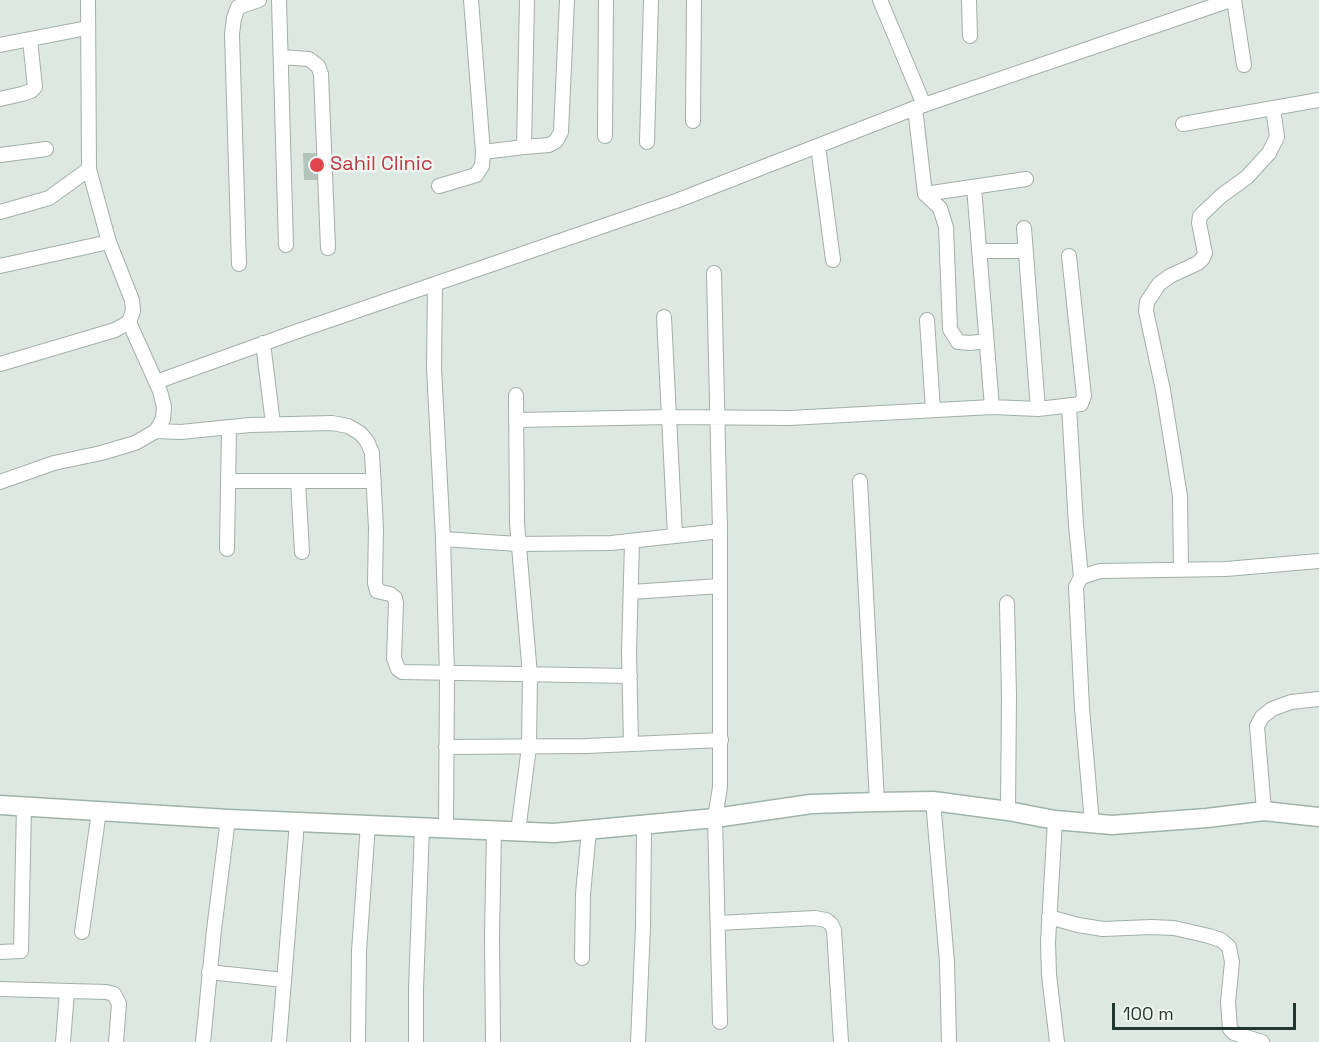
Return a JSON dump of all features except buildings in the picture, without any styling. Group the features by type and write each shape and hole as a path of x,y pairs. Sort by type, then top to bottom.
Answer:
{"street":[{"path":"0,482 46,465 135,443 156,431 163,419 164,407 156,382 129,322 133,306 109,242 89,169 88,0"},
{"path":"239,264 231,34 238,7 259,0"},
{"path":"279,0 286,245"},
{"path":"439,186 476,175 482,166 483,152 471,0"},
{"path":"525,147 527,0"},
{"path":"483,152 549,145 556,141 561,132 567,0"},
{"path":"605,136 606,0"},
{"path":"647,142 651,0"},
{"path":"693,121 694,0"},
{"path":"880,0 920,106 925,194 939,208 946,227 950,329 958,342 986,341"},
{"path":"969,0 970,36"},
{"path":"156,382 676,201 920,106 1233,0 1244,65"},
{"path":"0,45 87,28"},
{"path":"0,99 22,94 35,87 30,40"},
{"path":"281,57 309,59 318,66 321,74 328,248"},
{"path":"1183,124 1319,100"},
{"path":"1181,570 1180,496 1146,302 1159,284 1203,258 1200,216 1221,196 1247,177 1269,153 1277,137 1273,108"},
{"path":"818,146 833,260"},
{"path":"0,155 46,149"},
{"path":"0,212 49,198 89,169"},
{"path":"925,194 1026,179"},
{"path":"974,187 992,407"},
{"path":"1024,228 1038,409"},
{"path":"0,266 109,242"},
{"path":"979,251 1026,251"},
{"path":"517,420 716,416 790,418 992,407 1038,409 1081,404 1084,396 1069,256"},
{"path":"714,273 720,531 720,801 715,818 720,1022"},
{"path":"435,285 434,368 447,674 446,829"},
{"path":"664,317 675,536"},
{"path":"927,320 933,410"},
{"path":"0,364 115,330 129,322"},
{"path":"263,344 273,424"},
{"path":"516,395 518,544 530,675 529,747 518,831"},
{"path":"1069,406 1081,576 1076,587 1076,598 1082,708 1092,824"},
{"path":"156,431 181,432 273,424 332,423 348,426 360,433 367,441 372,453 375,583 377,591 393,596 396,603 394,658 395,664 402,672 630,676"},
{"path":"227,549 230,427"},
{"path":"228,481 374,481"},
{"path":"298,481 302,552"},
{"path":"860,481 877,802"},
{"path":"443,539 518,544 632,542 720,531"},
{"path":"631,744 632,542"},
{"path":"1081,576 1100,571 1226,569 1319,561"},
{"path":"631,592 720,586"},
{"path":"1007,603 1008,811"},
{"path":"1264,811 1257,726 1262,717 1272,710 1291,702 1319,699"},
{"path":"446,747 529,747 721,740"},
{"path":"933,801 947,962 949,1042"},
{"path":"0,805 228,819 554,833 715,818 811,804 877,802 933,801 1055,820 1112,825 1264,811 1319,817"},
{"path":"0,952 21,951 24,806"},
{"path":"82,932 99,811"},
{"path":"203,1042 209,972 228,819"},
{"path":"1055,820 1049,975 1057,1042"},
{"path":"279,1042 297,822"},
{"path":"358,1042 359,951 368,824"},
{"path":"638,1042 643,927 644,825"},
{"path":"416,1042 422,827"},
{"path":"582,958 583,894 589,830"},
{"path":"493,1042 494,832"},
{"path":"1050,917 1103,929 1174,928 1221,940 1229,947 1232,962 1228,1002 1230,1029 1234,1033 1262,1042"},
{"path":"718,923 815,918 826,920 831,924 834,930 841,1042"},
{"path":"209,972 284,980"},
{"path":"0,989 114,994 119,1004 116,1042"},
{"path":"63,1042 67,992"}],"place":[{"name":"Sahil Clinic","path":"317,165"}]}
